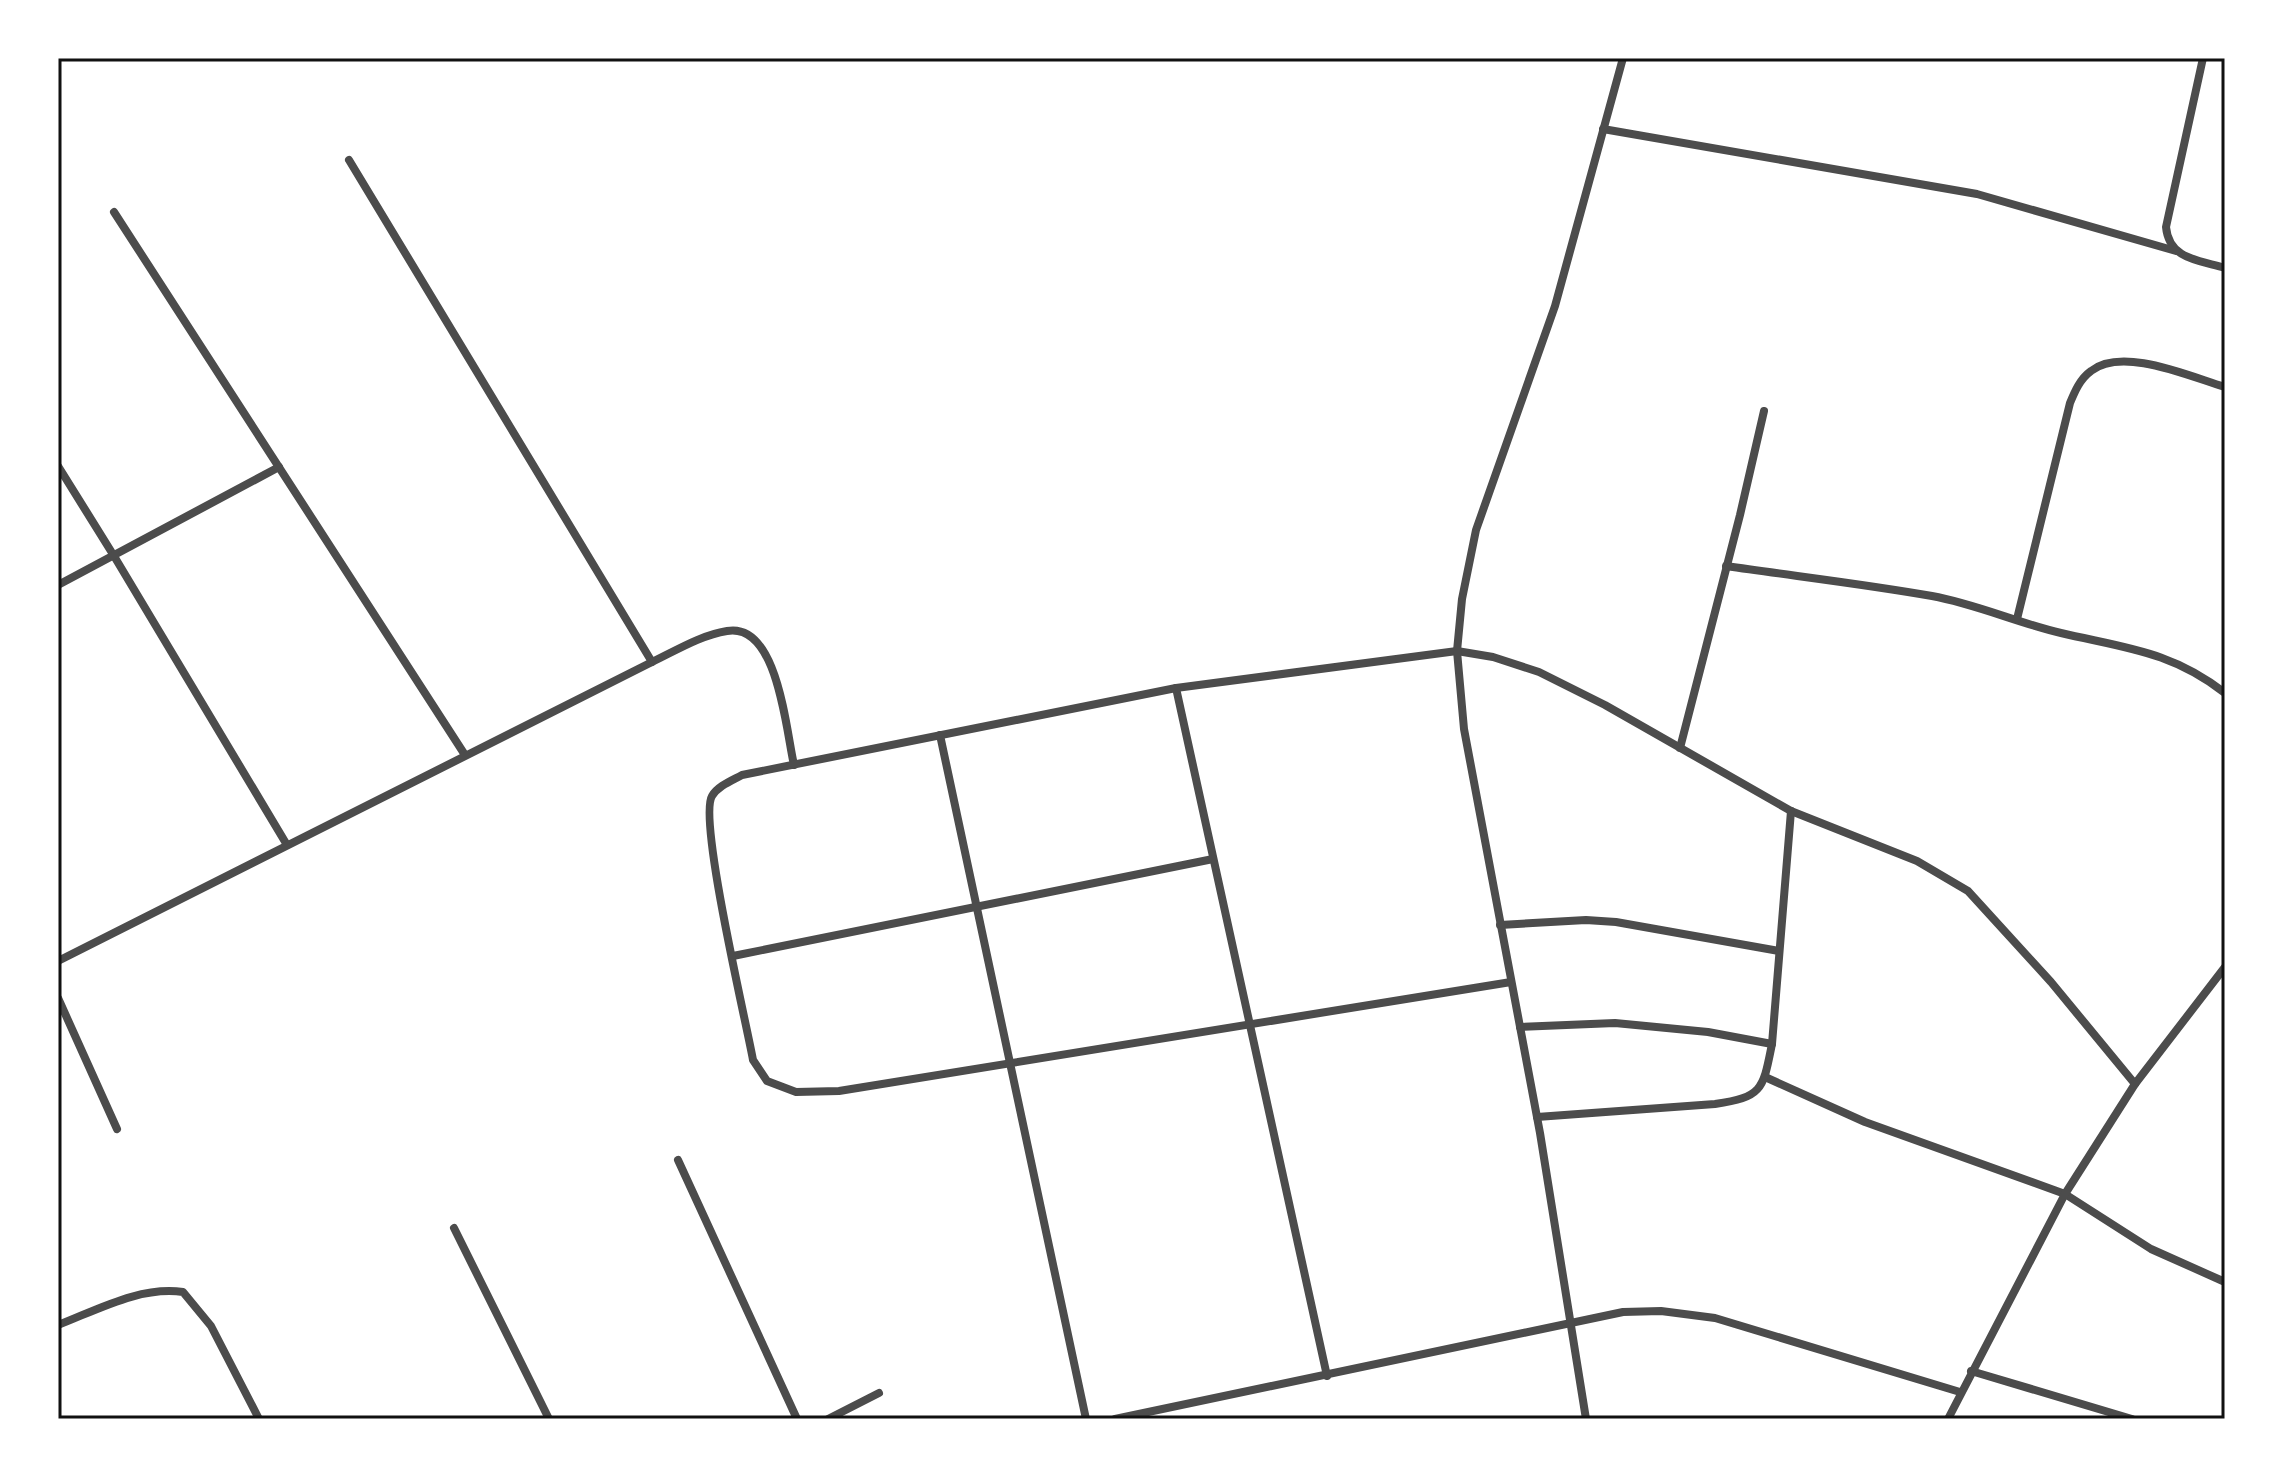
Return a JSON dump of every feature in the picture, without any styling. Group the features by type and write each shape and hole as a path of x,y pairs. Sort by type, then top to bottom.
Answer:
{"street":[{"path":"1586,1419 1537,1117 1464,729 1457,651 1462,599 1476,530 1538,361 1623,58"},
{"path":"2176,251 2167,242 2166,227 2203,58"},
{"path":"1603,129 1977,194 2225,268"},
{"path":"349,160 652,662"},
{"path":"114,212 465,755"},
{"path":"2017,619 2070,403 2078,385 2091,370 2109,362 2129,361 2153,365 2225,387"},
{"path":"1680,748 1764,411"},
{"path":"58,466 287,845"},
{"path":"58,585 279,467"},
{"path":"1726,566 1934,597 2060,633 2108,641 2160,656 2200,674 2225,693"},
{"path":"58,961 652,662 697,640 730,630 748,634 763,646 774,674 794,765"},
{"path":"1511,982 839,1091 796,1092 767,1081 753,1060 708,821 711,798 724,784 742,775 1176,688 1457,651 1493,657 1539,672 1605,705 1791,811 1917,861 1968,891 2051,982 2135,1084"},
{"path":"1176,688 1327,1376"},
{"path":"940,735 1086,1419"},
{"path":"1537,1117 1736,1101 1759,1089 1765,1077 1772,1044 1791,811"},
{"path":"733,956 1213,859"},
{"path":"1500,925 1586,920 1616,922 1779,951"},
{"path":"1948,1419 2065,1194 2135,1084 2225,967"},
{"path":"58,998 117,1129"},
{"path":"1520,1027 1628,1024 1708,1032 1772,1044"},
{"path":"1765,1077 1865,1122 2065,1194 2151,1249 2225,1282"},
{"path":"678,1160 797,1419"},
{"path":"454,1228 549,1419"},
{"path":"58,1325 129,1298 164,1289 183,1292 211,1326 259,1419"},
{"path":"1115,1419 1623,1312 1661,1311 1715,1318 1960,1392"},
{"path":"1971,1371 2132,1419"},
{"path":"828,1419 879,1393"}]}
